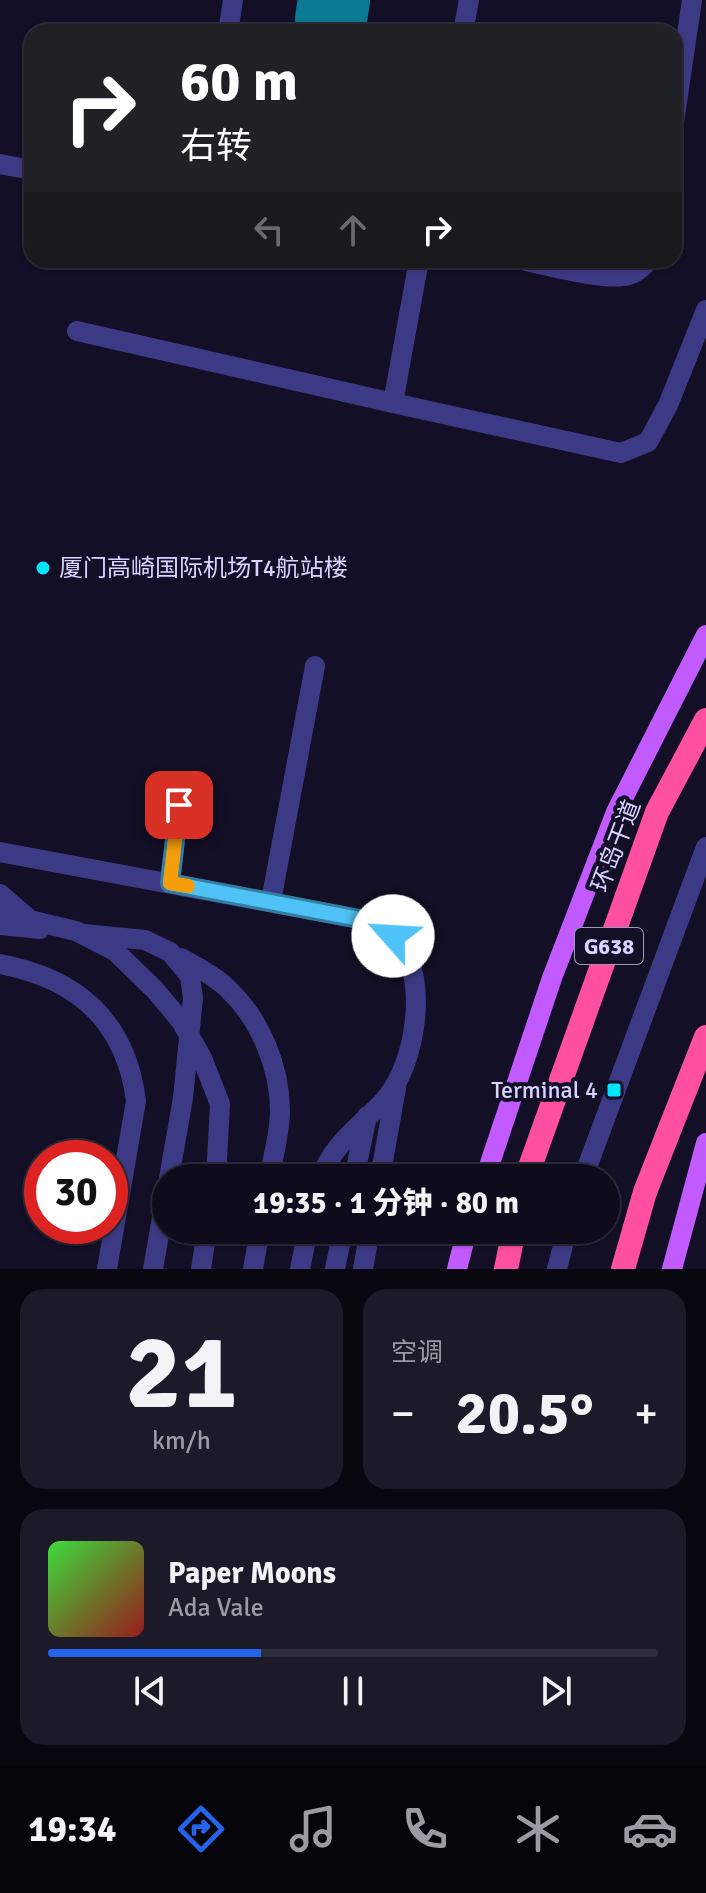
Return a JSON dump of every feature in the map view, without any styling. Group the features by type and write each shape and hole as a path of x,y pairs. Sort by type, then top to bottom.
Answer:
{"highway":[{"name":"环岛干道","path":"531,1164 657,812 706,720"},
{"path":"623,1269 645,1192 706,1037"},
{"path":"506,1269 511,1244"}],"main road":[{"path":"490,1164 552,978 616,812 706,635"},
{"path":"672,1269 706,1143"},
{"path":"457,1269 463,1244"}],"street":[{"path":"229,24 233,0"},
{"path":"464,24 469,0"},
{"path":"682,68 692,0"},
{"path":"0,164 24,168"},
{"path":"393,403 418,268"},
{"path":"563,268 610,277 629,276 642,268"},
{"path":"77,331 621,453 648,442 668,405 706,310"},
{"path":"271,901 315,666"},
{"path":"170,883 179,805"},
{"path":"588,1164 706,847"},
{"path":"0,852 375,922 393,936 408,955 413,978 414,1023 406,1064 383,1102 336,1148 328,1164"},
{"path":"0,894 29,919"},
{"path":"0,913 76,931 115,951 155,990 181,1021 202,1058 220,1104 217,1164"},
{"path":"0,925 145,940 227,987 258,1028 278,1081 280,1114 271,1164"},
{"path":"170,952 190,976 193,998 183,1098 171,1164"},
{"path":"0,964 43,975 82,996 102,1016 120,1043 132,1073 136,1101 107,1269"},
{"path":"382,1164 397,1080"},
{"path":"357,1164 367,1116"},
{"path":"153,1269 157,1244"},
{"path":"201,1269 205,1244"},
{"path":"253,1269 257,1244"},
{"path":"300,1269 305,1244"},
{"path":"335,1269 340,1244"},
{"path":"363,1269 367,1244"},
{"path":"557,1269 563,1244"}],"taxiway":[{"path":"331,19 334,0"}],"slow traffic":[{"path":"175,840 170,883 188,886"}],"place":[{"name":"厦门高崎国际机场T4航站楼","path":"43,568"},
{"name":"Terminal 4","path":"614,1090"}],"route":[{"path":"179,805 170,883 375,922 393,936"}]}
